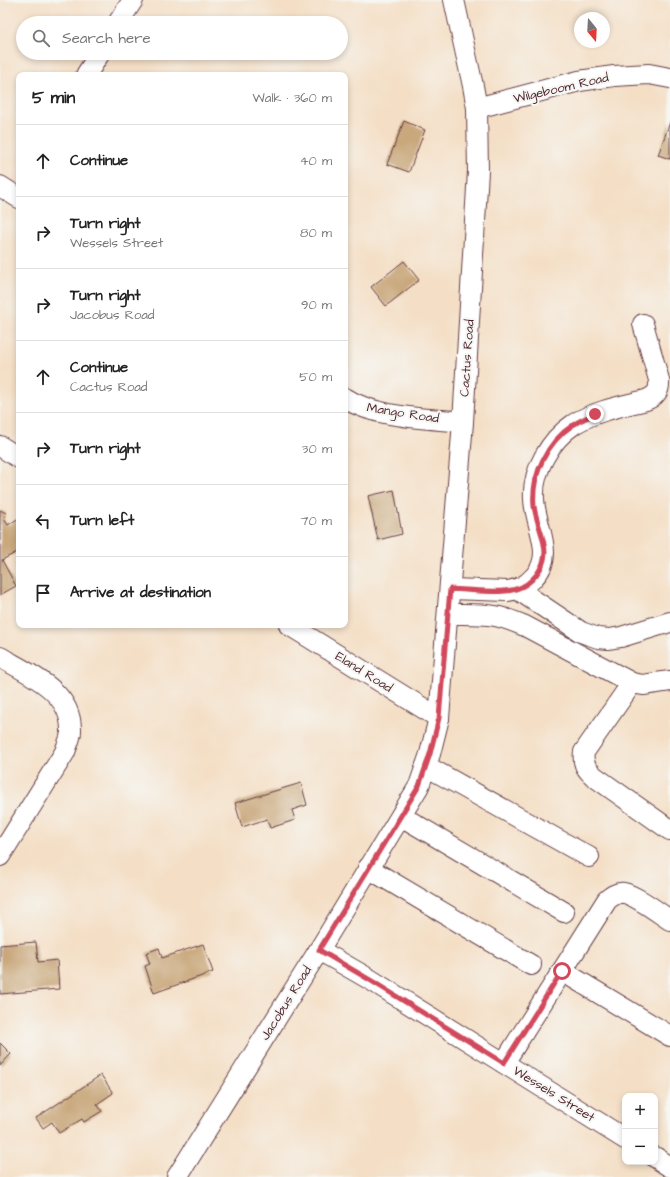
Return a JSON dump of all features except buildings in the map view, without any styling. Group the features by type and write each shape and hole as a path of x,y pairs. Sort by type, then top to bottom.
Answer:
{"street":[{"path":"123,16 133,0"},
{"name":"Cactus Road","path":"439,718 463,422 478,171 477,108 454,0"},
{"path":"88,72 96,60"},
{"name":"Wilgeboom Road","path":"477,108 579,81 614,76 649,74 670,78"},
{"path":"450,589 508,591 517,589 525,586 542,568 545,552 534,507 536,482 541,464 554,443 573,425 584,419 646,400 653,397 658,392 660,388 659,380 643,324"},
{"name":"Mango Road","path":"348,400 373,411 463,422"},
{"path":"0,446 16,456"},
{"path":"517,589 581,632 598,638 609,639 621,637 670,622"},
{"path":"448,614 483,614 513,621 632,683 643,685 670,681"},
{"name":"Eland Road","path":"294,628 439,718"},
{"path":"0,657 48,686 62,700 70,715 72,732 65,752 0,856"},
{"path":"632,683 584,752 583,762 587,770 595,777 670,830"},
{"name":"Jacobus Road","path":"177,1177 319,950 419,786 439,718"},
{"path":"426,766 589,857"},
{"path":"401,816 564,912"},
{"path":"368,868 531,965"},
{"path":"504,1063 603,906 612,896 617,893 623,893 631,896 670,920"},
{"name":"Wessels Street","path":"319,950 370,980 622,1137"},
{"path":"562,971 670,1036"},
{"path":"658,1159 670,1167"}],"route":[{"path":"562,971 504,1063 319,950 419,786 430,754 439,718 450,589 508,591 517,589 525,586 542,568 545,552 534,507 537,474 547,453 562,434 573,425 595,414"}]}
